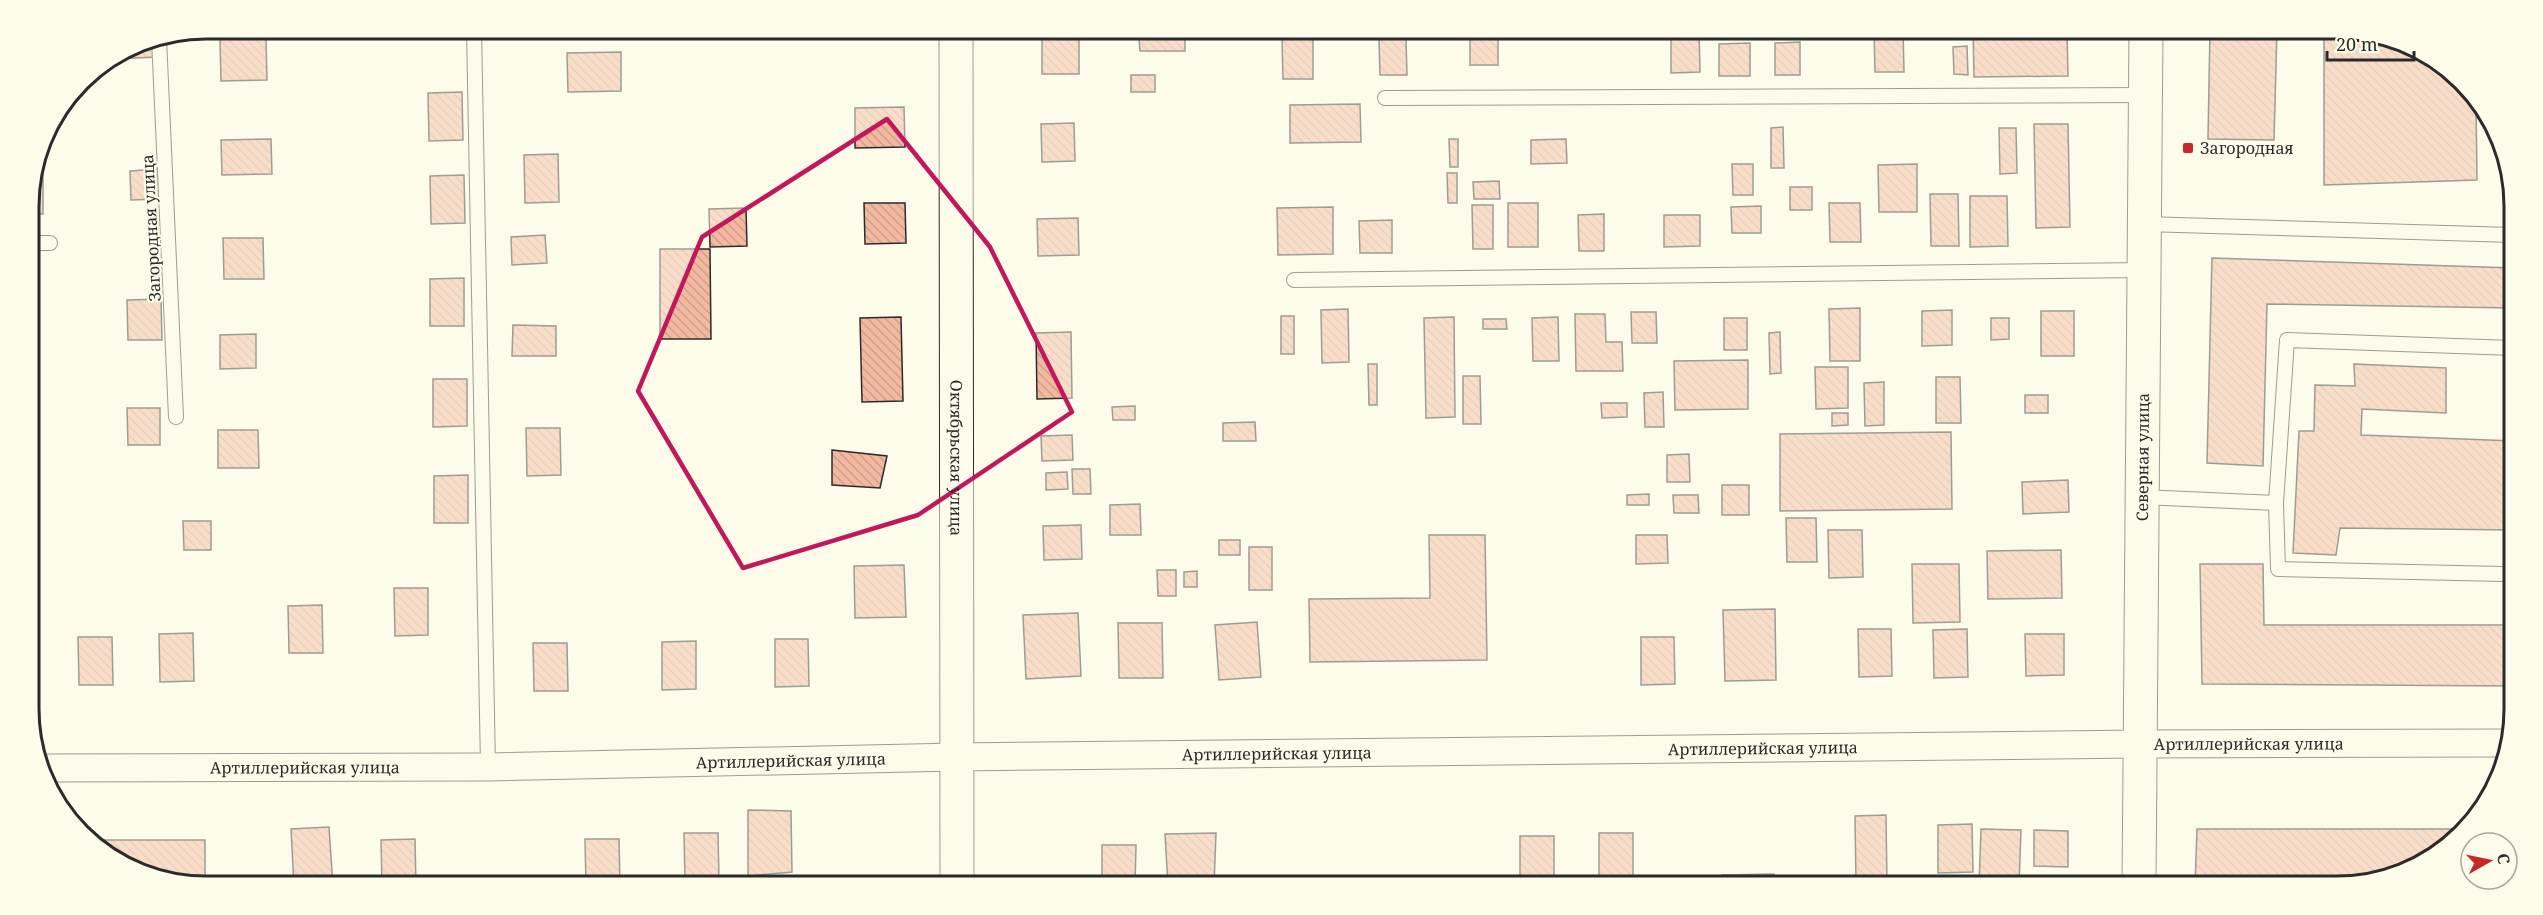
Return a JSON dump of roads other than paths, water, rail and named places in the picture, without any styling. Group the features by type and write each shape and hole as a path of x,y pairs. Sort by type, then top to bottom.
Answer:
{"street":[{"name":"Октябрьская улица","path":"956,39 957,876"},
{"name":"Северная улица","path":"2139,876 2146,39"},
{"name":"Артиллерийская улица","path":"50,768 488,767 957,757 2501,742"}],"lane":[{"path":"474,39 488,767"},
{"name":"Загородная улица","path":"159,46 176,417"},
{"path":"1386,98 2145,95"},
{"path":"2144,224 2504,235"},
{"path":"39,243 50,243"},
{"path":"1294,280 2144,270"},
{"path":"2503,574 2278,569 2276,503 2287,340 2504,348"},
{"path":"2142,497 2276,503"}],"place":[{"name":"Загородная","path":"2188,148"}]}
